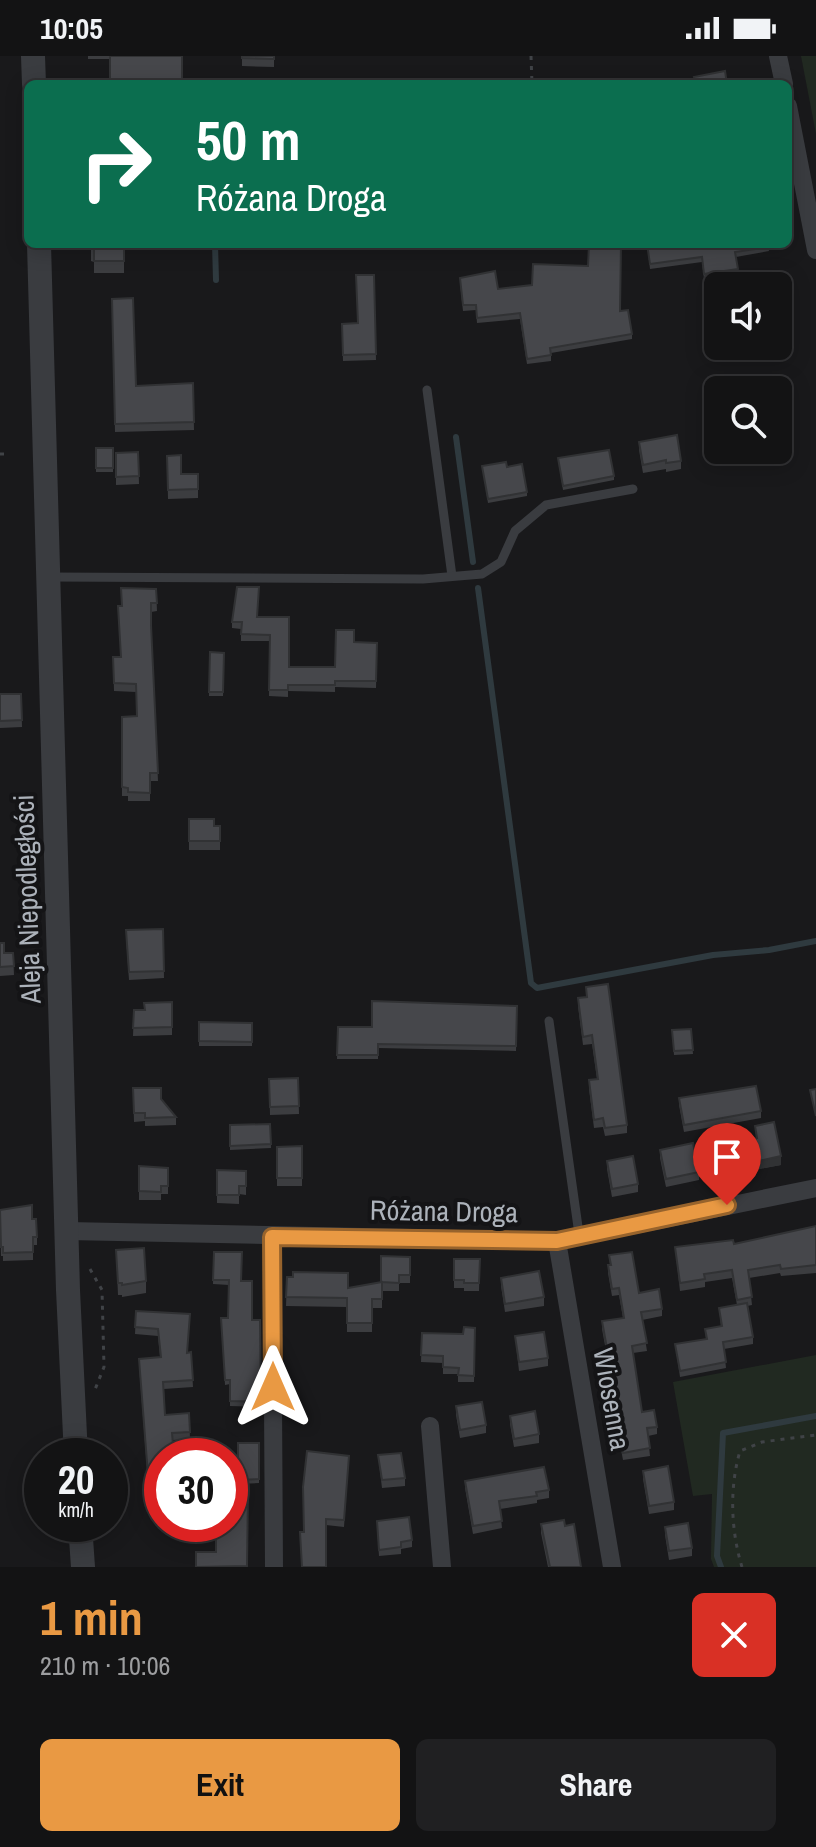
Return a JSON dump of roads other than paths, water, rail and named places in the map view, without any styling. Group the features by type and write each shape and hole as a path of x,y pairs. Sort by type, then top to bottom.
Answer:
{"street":[{"path":"33,56 34,80"},
{"path":"778,56 783,80"},
{"path":"792,127 816,250"},
{"name":"Aleja Niepodległości","path":"39,248 75,1438"},
{"name":"Różana Droga","path":"67,1231 557,1241 579,1234 816,1188"},
{"path":"272,1237 274,1567"},
{"name":"Wiosenna","path":"557,1241 612,1567"},
{"path":"430,1426 442,1567"},
{"path":"81,1542 83,1567"}],"lane":[{"path":"427,390 452,576"},
{"path":"48,577 423,579 482,574 501,562 515,531 546,505 633,489"},
{"path":"549,1021 579,1234"}],"waterway":[{"path":"215,248 216,280"},
{"path":"456,437 473,562"},
{"path":"478,588 531,983 537,988 713,955 769,950 816,941"},
{"path":"721,1567 717,1556 723,1433 816,1416"}]}
